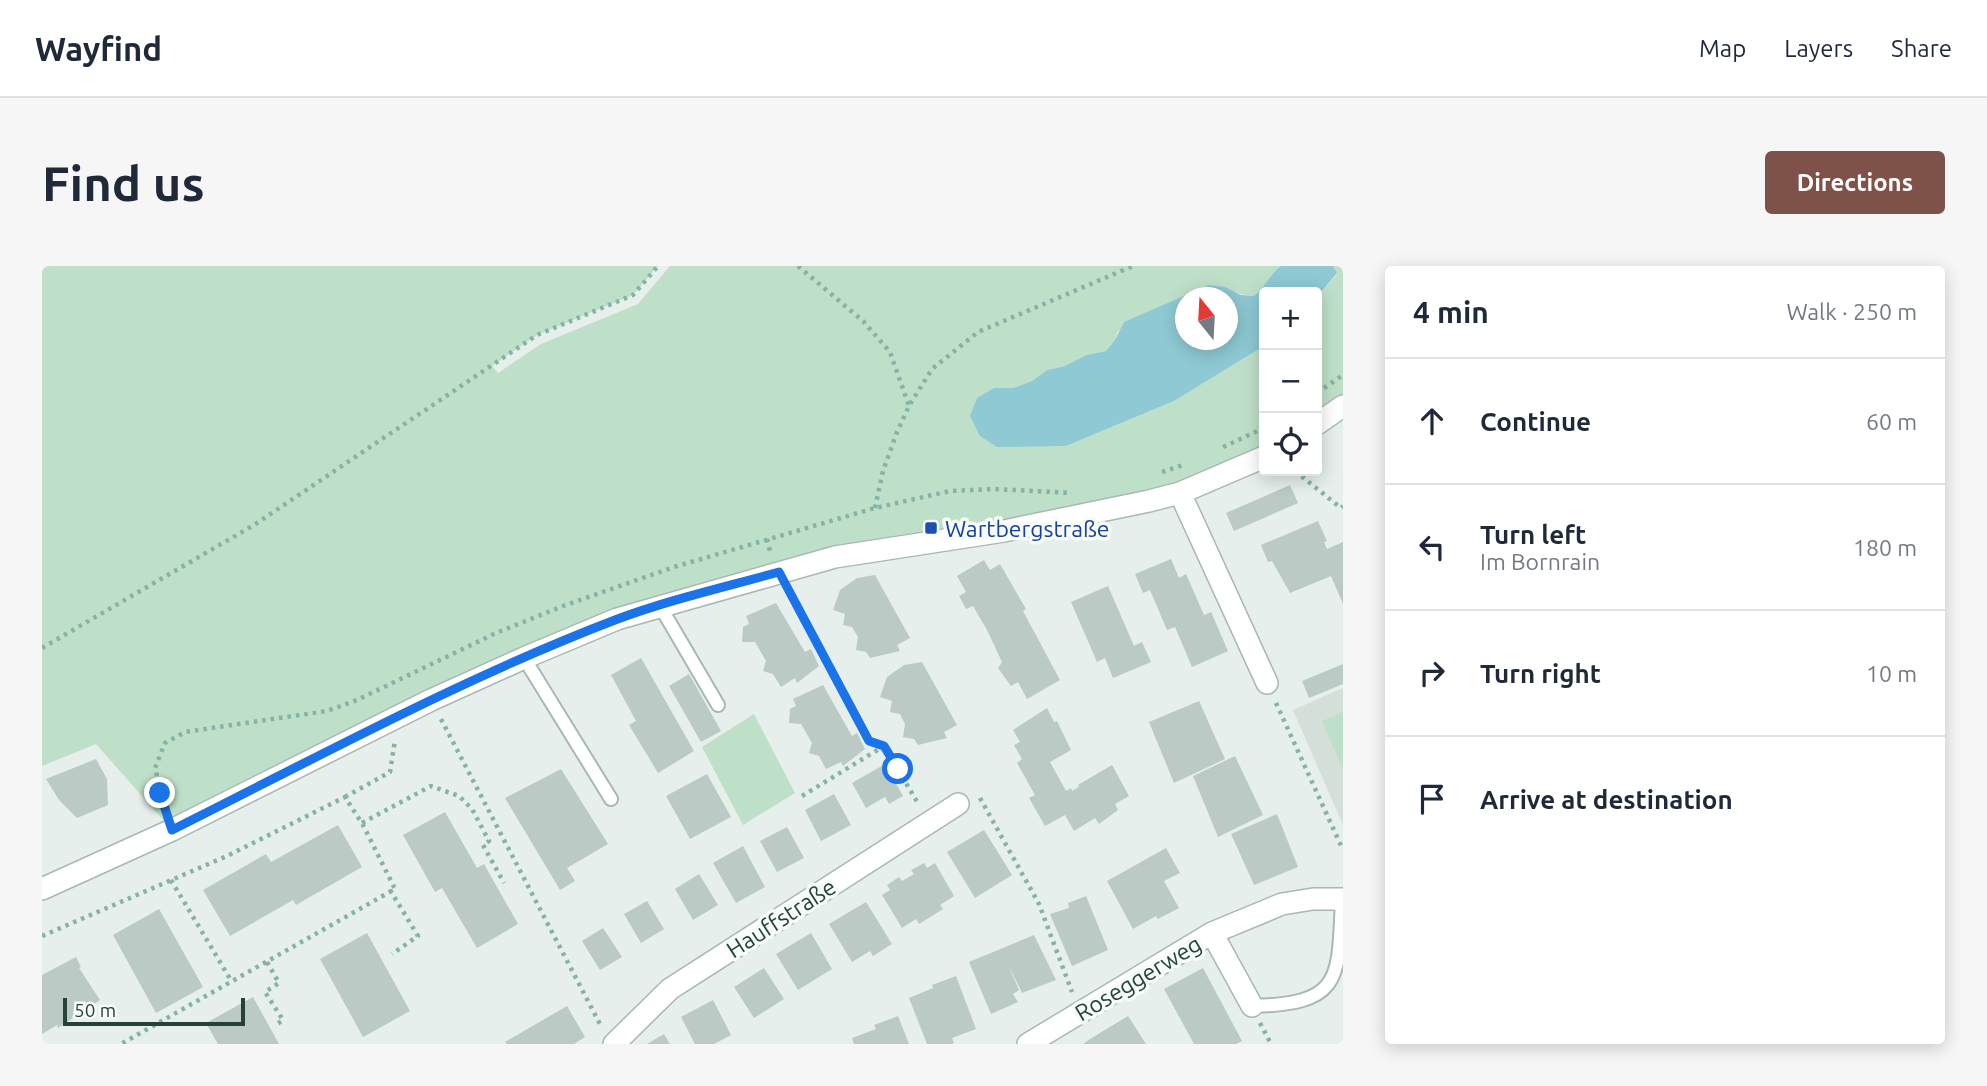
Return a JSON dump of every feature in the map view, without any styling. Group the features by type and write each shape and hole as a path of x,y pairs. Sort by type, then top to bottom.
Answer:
{"street":[{"path":"1322,421 1343,407"},
{"path":"42,889 172,830 431,700 617,619 835,557 1004,531 1112,510 1180,493 1259,459"},
{"path":"1180,493 1267,683"},
{"name":"Hauffstraße","path":"609,1038 670,989 958,804"},
{"name":"Roseggerweg","path":"1028,1044 1212,933 1282,904 1313,899 1343,899"},
{"path":"1212,933 1252,1006"}],"lane":[{"path":"660,606 718,705"},
{"path":"524,658 611,799"},
{"path":"1252,1006 1282,1005 1305,1000 1326,989 1335,974 1343,899"}],"path":[{"path":"42,648 254,525 537,335 633,295 658,266"},
{"path":"799,266 863,321 890,352 909,407"},
{"path":"875,508 883,471 909,407 932,369 978,332 1133,266"},
{"path":"1322,390 1343,375"},
{"path":"1221,448 1259,430"},
{"path":"1154,475 1185,464"},
{"path":"1301,476 1341,508 1343,506"},
{"path":"172,830 155,768 165,743 185,732 327,711 357,700 496,633 563,606 674,567 875,508 950,491 995,489 1075,493"},
{"path":"767,539 779,572 869,741 884,746 929,822"},
{"path":"1267,683 1343,850"},
{"path":"431,700 609,1038"},
{"path":"42,936 227,856 390,772 400,716"},
{"path":"802,796 884,746"},
{"path":"362,823 431,786 459,796 472,809 489,841 483,845 505,883"},
{"path":"121,1044 394,889 362,823 345,797"},
{"path":"985,807 1039,904 1080,1012"},
{"path":"171,880 232,982"},
{"path":"390,890 418,936 392,954"},
{"path":"267,962 279,983 265,992 284,1020 277,1024"}],"shaded area":[{"path":"1343,688 1343,825 1293,710"}],"green space":[{"path":"42,266 658,266 633,295 537,335 492,366 498,373 541,344 638,304 670,266 1281,266 1263,287 1259,287 1254,296 1238,293 1238,287 1175,287 1175,302 1118,331 1106,351 1086,355 1065,366 1047,370 1032,381 1013,388 994,388 1066,446 1174,401 1259,349 1259,459 1180,493 835,557 617,619 172,830 96,744 42,766"},
{"path":"1333,266 1343,266 1343,406 1322,421 1322,291 1337,274"},
{"path":"1343,712 1343,770 1322,721"},
{"path":"754,714 795,793 743,825 702,747"}],"water":[{"path":"1281,266 1333,266 1337,273 1322,291 1322,287 1263,287"},
{"path":"1259,291 1259,349 1174,401 1066,446 997,447 980,436 970,416 977,398 994,388 1013,388 1032,381 1047,370 1065,366 1086,355 1106,351 1124,322 1175,300 1175,350 1238,350 1238,294 1254,296"}],"building":[{"path":"1290,485 1298,503 1234,531 1226,513"},
{"path":"1318,521 1327,541 1324,542 1327,549 1343,542 1343,604 1331,576 1290,593 1272,561 1268,562 1261,545"},
{"path":"1171,559 1179,578 1186,574 1204,615 1211,612 1228,651 1192,667 1175,627 1167,630 1150,590 1143,593 1135,574"},
{"path":"984,560 990,570 1000,564 1026,609 1023,611 1060,680 1027,699 1018,682 1011,686 998,668 1002,662 987,630 973,606 966,609 959,596 966,592 957,576"},
{"path":"875,575 910,638 897,645 900,651 870,658 866,652 856,650 858,637 852,627 843,625 845,614 833,610 840,590 857,578"},
{"path":"1108,586 1134,646 1142,642 1151,662 1113,678 1105,658 1097,662 1071,602"},
{"path":"776,603 805,652 811,649 819,666 797,683 795,678 781,687 773,674 763,671 766,661 755,642 742,642 743,627 749,624 746,616"},
{"path":"641,658 694,751 658,773 629,725 636,721 611,675"},
{"path":"922,662 957,725 944,732 947,738 918,745 914,739 903,737 905,724 900,714 890,712 892,701 880,697 887,677 904,665"},
{"path":"1343,664 1343,684 1309,698 1302,681"},
{"path":"689,674 721,731 701,742 669,686"},
{"path":"823,685 852,736 857,733 865,749 843,766 841,762 826,769 819,756 809,753 812,743 801,724 789,723 790,709 796,706 793,699"},
{"path":"1199,701 1225,759 1174,783 1149,722"},
{"path":"1047,708 1054,722 1057,721 1071,750 1050,762 1066,791 1071,788 1072,791 1112,765 1129,796 1115,804 1118,810 1099,824 1095,818 1074,831 1065,815 1045,826 1029,798 1035,795 1017,763 1022,759 1014,745 1020,742 1013,730"},
{"path":"1235,756 1263,815 1218,837 1193,776"},
{"path":"96,759 107,779 108,805 77,818 59,800 46,779"},
{"path":"885,764 903,796 889,804 885,797 866,808 852,783"},
{"path":"561,769 608,844 567,868 575,881 560,890 505,798"},
{"path":"707,774 731,817 690,839 666,796"},
{"path":"834,794 851,825 821,841 805,810"},
{"path":"445,812 477,868 484,864 518,924 477,948 442,888 435,892 403,835"},
{"path":"1277,814 1298,867 1254,885 1231,834"},
{"path":"338,825 362,867 296,905 293,900 230,936 203,890 266,854 271,862"},
{"path":"787,827 804,858 777,872 760,841"},
{"path":"984,830 1012,875 975,898 947,852"},
{"path":"743,846 765,887 736,903 713,863"},
{"path":"1166,848 1180,873 1164,881 1179,908 1158,919 1156,916 1133,929 1107,881"},
{"path":"924,863 927,868 935,863 954,896 940,905 943,909 919,924 916,919 902,928 882,895 890,890 887,885 899,877 902,881 914,874 911,870"},
{"path":"699,874 718,905 693,920 675,889"},
{"path":"1086,896 1108,950 1072,966 1050,914 1069,908 1068,903"},
{"path":"647,901 664,929 641,943 624,914"},
{"path":"866,902 892,944 873,956 870,951 852,962 829,924"},
{"path":"159,909 203,987 156,1013 113,935"},
{"path":"603,928 622,957 600,970 582,941"},
{"path":"367,933 410,1011 363,1037 320,959"},
{"path":"811,933 832,969 798,990 776,954"},
{"path":"1034,935 1056,980 1022,993 1008,964 1019,990 1013,994 1018,1002 991,1014 969,962"},
{"path":"76,957 81,967 79,968 100,1000 58,1028 57,1025 42,1034 42,975"},
{"path":"764,968 784,999 754,1018 734,987"},
{"path":"1203,968 1242,1041 1236,1044 1194,1044 1164,989"},
{"path":"956,976 976,1029 952,1038 954,1043 951,1044 927,1044 909,998"},
{"path":"253,997 279,1044 218,1044 206,1023"},
{"path":"713,1000 731,1035 714,1044 695,1044 681,1017"},
{"path":"567,1006 585,1037 574,1044 505,1042"},
{"path":"898,1016 909,1044 854,1044 852,1038 876,1029 874,1025"},
{"path":"1128,1016 1146,1044 1083,1044 1090,1039"},
{"path":"664,1034 670,1044 647,1044"}],"place":[{"name":"Wartbergstraße","path":"931,528"}],"route":[{"path":"160,793 172,830 431,700 524,658 617,619 779,572 869,741 884,746 898,769"}]}
